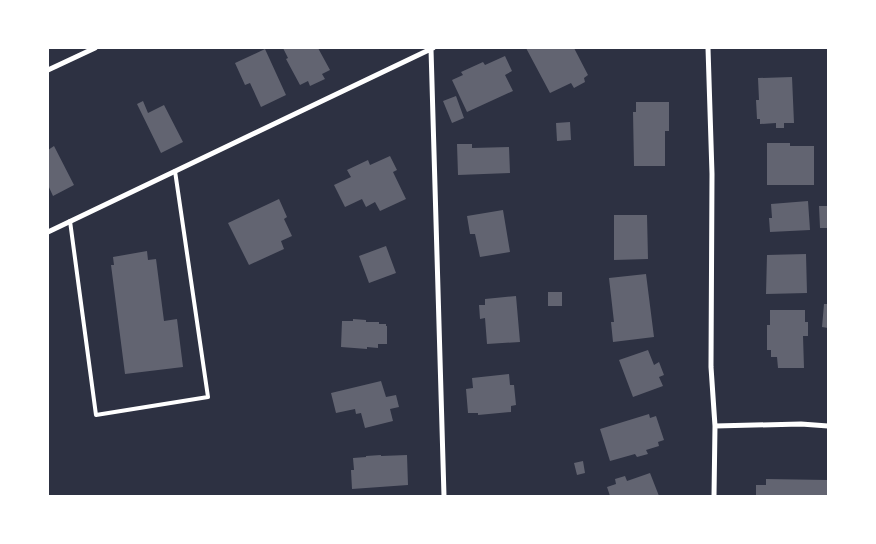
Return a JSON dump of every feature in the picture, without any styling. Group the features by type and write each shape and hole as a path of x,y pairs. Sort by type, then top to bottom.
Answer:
{"street":[{"path":"48,70 95,48"},
{"path":"48,232 432,48 444,496"},
{"path":"708,48 712,174 711,367 715,426 714,496"},
{"path":"715,426 801,424 828,426"}],"lane":[{"path":"70,221 96,415 208,398 175,171"}],"building":[{"path":"283,48 318,48 330,70 322,74 325,79 310,86 308,81 300,85 286,59 288,58"},
{"path":"526,48 574,48 588,75 584,78 585,82 574,88 571,83 550,93"},
{"path":"265,49 286,95 261,107 250,83 245,85 235,63"},
{"path":"505,56 512,71 505,75 513,91 467,112 452,80 463,75 461,72 483,62 485,65"},
{"path":"792,77 794,123 784,123 784,128 776,128 776,123 760,124 760,119 757,119 756,100 759,100 758,78"},
{"path":"456,96 464,118 452,123 443,101"},
{"path":"143,101 148,113 164,105 183,142 161,153 137,104"},
{"path":"636,102 669,102 669,131 665,131 665,166 634,166 633,112 636,112"},
{"path":"570,122 571,140 557,141 556,123"},
{"path":"767,143 790,143 790,146 814,146 814,185 767,185"},
{"path":"457,144 472,144 472,148 509,147 510,173 458,175"},
{"path":"54,146 74,185 53,196 48,185 48,150"},
{"path":"390,156 397,170 393,172 406,199 380,211 375,202 366,207 362,199 345,207 334,185 351,177 347,170 368,160 370,165"},
{"path":"279,199 287,217 284,219 292,236 281,241 284,249 249,265 228,223"},
{"path":"808,201 810,230 770,232 771,204"},
{"path":"819,206 828,206 828,228 820,228"},
{"path":"503,210 510,252 480,257 475,234 470,234 467,216"},
{"path":"614,215 647,215 648,259 614,260"},
{"path":"386,246 396,273 369,283 359,256"},
{"path":"147,251 148,260 156,259 164,321 177,319 183,367 125,374 111,265 114,265 113,257"},
{"path":"806,254 807,293 766,294 767,255"},
{"path":"646,274 654,337 613,342 611,322 614,322 609,278"},
{"path":"548,292 562,292 562,306 548,306"},
{"path":"516,296 520,342 487,344 485,318 480,319 479,305 485,305 485,299"},
{"path":"824,304 828,304 828,328 822,327"},
{"path":"770,310 805,310 805,322 808,322 808,336 803,336 804,368 778,368 777,357 771,357 771,350 767,350 767,325 770,325"},
{"path":"353,319 386,324 387,344 378,344 378,348 367,347 367,349 341,347 342,321 353,321"},
{"path":"648,350 654,365 659,362 664,375 659,377 663,386 633,397 619,360"},
{"path":"509,374 510,385 514,385 516,405 511,406 511,412 478,415 478,413 468,413 466,389 473,388 472,378"},
{"path":"381,381 386,397 396,395 399,407 390,409 393,421 365,428 361,413 356,414 355,409 336,413 331,393"},
{"path":"649,414 650,418 656,416 664,440 658,442 659,446 646,450 648,454 637,457 635,454 610,461 600,429"},
{"path":"407,455 408,485 352,489 351,470 354,470 353,458"},
{"path":"583,461 585,473 577,475 574,463"},
{"path":"650,473 659,496 610,496 607,487 616,484 615,479 625,476 627,481"},
{"path":"766,479 828,480 828,496 756,496 756,485 766,485"}]}
